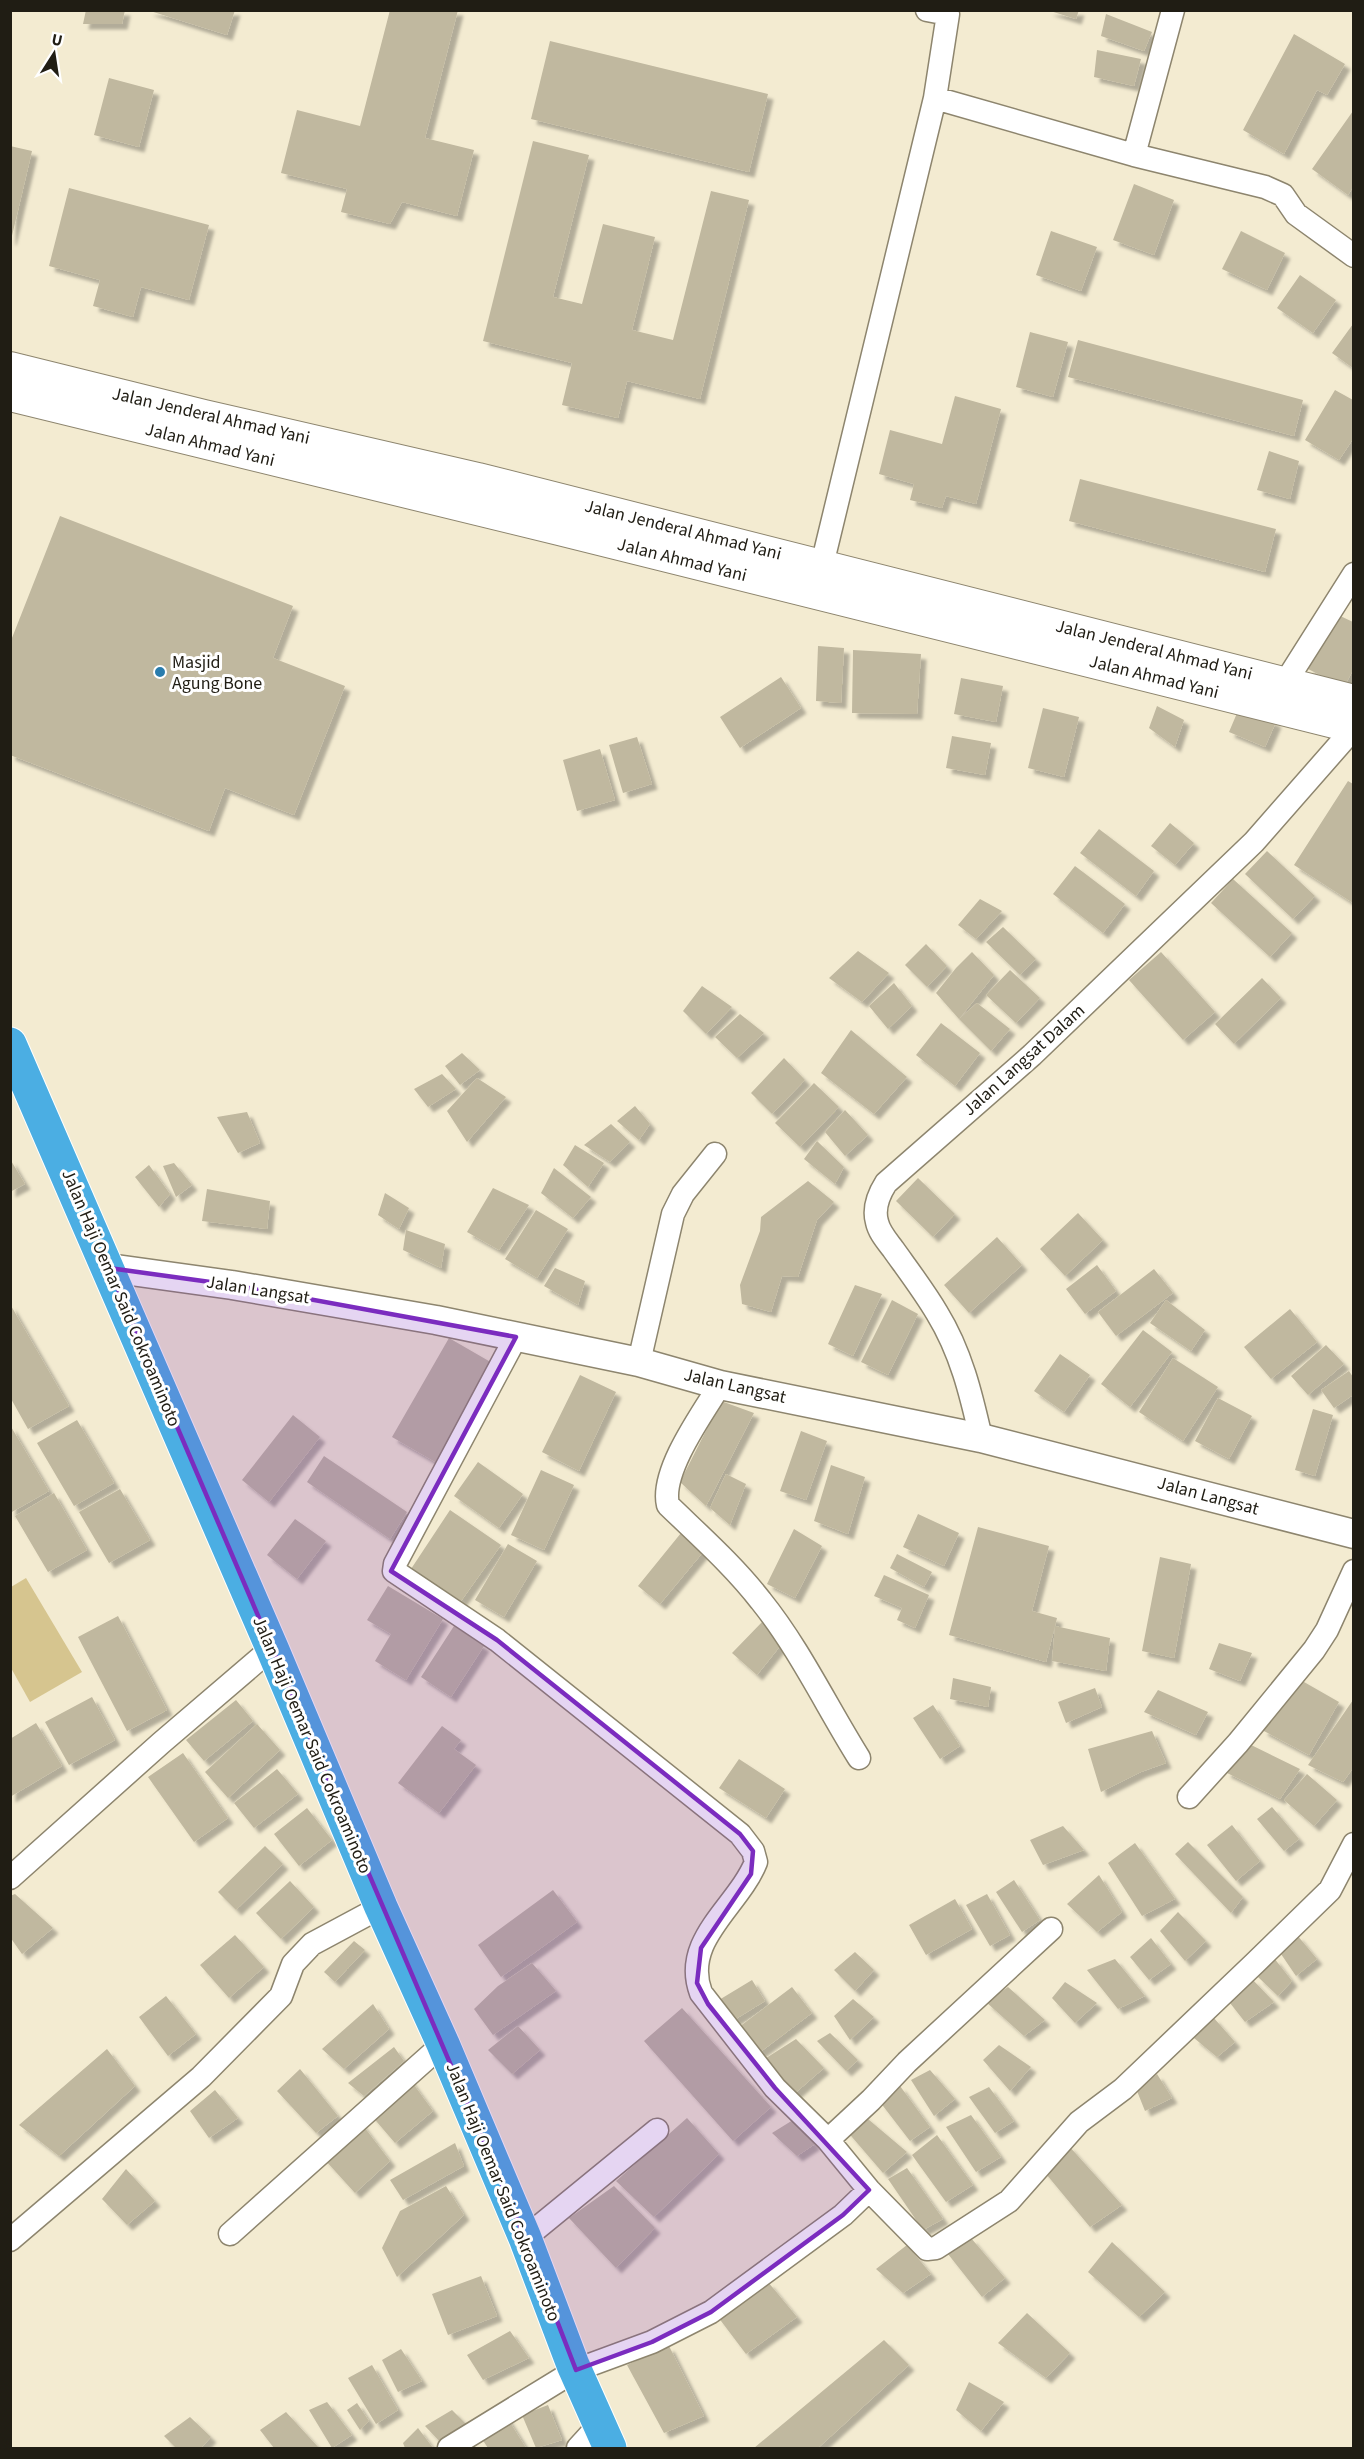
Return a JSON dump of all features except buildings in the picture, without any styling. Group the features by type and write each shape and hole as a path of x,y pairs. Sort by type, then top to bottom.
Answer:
{"highway":[{"name":"Jalan Haji Oemar Said Cokroaminoto","path":"10,1044 109,1268 381,1907 525,2238 576,2370 596,2441"}],"main road":[{"name":"Jalan Jenderal Ahmad Yani","path":"10,368 204,416 474,494 822,565 1353,700"},
{"name":"Jalan Ahmad Yani","path":"10,395 474,494 570,532 1353,728"}],"street":[{"path":"1134,155 1173,10"},
{"path":"822,565 935,98 941,12"},
{"path":"935,98 1134,155 1265,187 1283,195 1296,214 1353,256"},
{"path":"1285,683 1353,574"},
{"name":"Jalan Langsat Dalam","path":"981,1438 969,1382 951,1338 938,1313 876,1221 876,1206 880,1193 886,1183 1032,1055 1254,842 1353,728"},
{"path":"639,1362 673,1214 683,1194 715,1154"},
{"name":"Jalan Langsat","path":"109,1268 232,1285 436,1320 639,1362 720,1385 981,1438 1353,1534"},
{"path":"516,1337 400,1554 394,1571 497,1640 740,1834 753,1851 756,1862 751,1875 724,1910 701,1948 696,1962 697,1983 708,2004 775,2088 828,2140 869,2190 927,2249 931,2250 1009,2201 1079,2122 1123,2089 1330,1890 1353,1844"},
{"path":"720,1385 671,1471 665,1493 668,1505 732,1567 762,1602 795,1650 827,1708 859,1758"},
{"path":"1189,1797 1238,1743 1314,1650 1328,1630 1353,1571"},
{"path":"10,1878 161,1743 272,1648"},
{"path":"10,2240 209,2069 281,1996 293,1964 312,1944 381,1907"},
{"path":"828,2140 907,2062 1051,1929"},
{"path":"230,2234 442,2044"},
{"path":"525,2238 657,2130"},
{"path":"449,2448 576,2370 680,2330 711,2312 835,2222 869,2190"}],"highlighted area":[{"path":"109,1268 232,1285 516,1337 391,1571 497,1640 740,1834 753,1851 751,1874 701,1948 697,1983 708,2004 775,2088 869,2190 843,2215 711,2312 652,2342 576,2370 525,2238"}],"shaded area":[{"path":"26,1578 82,1672 30,1702 11,1668 11,1587"}],"place":[{"name":"Masjid Agung Bone","path":"160,672"}]}
